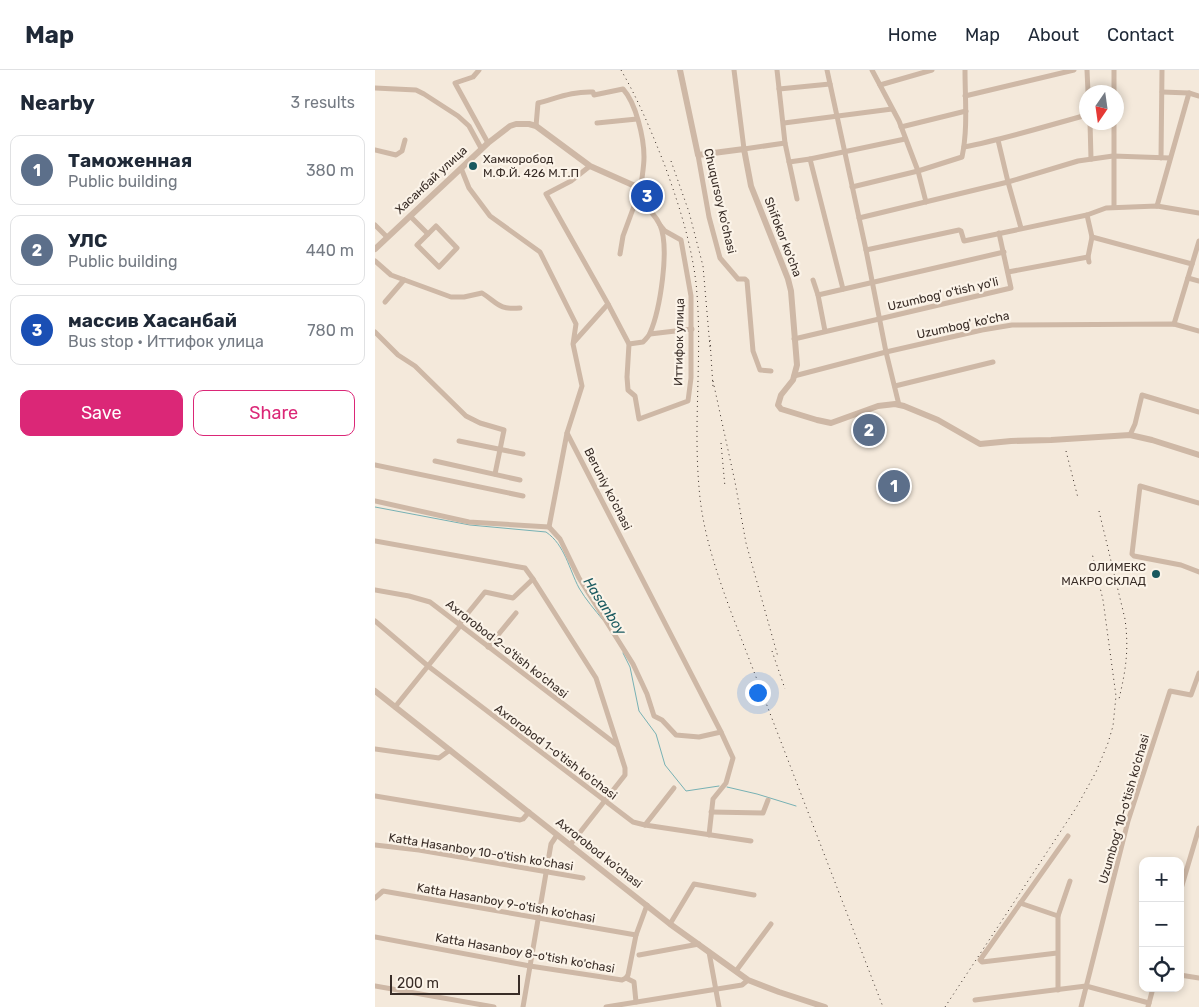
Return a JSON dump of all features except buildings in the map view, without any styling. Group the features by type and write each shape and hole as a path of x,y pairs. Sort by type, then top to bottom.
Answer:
{"street":[{"path":"479,70 473,77 455,83 488,143"},
{"name":"Chuqursoy ko'chasi","path":"680,70 709,217 720,258 737,279 747,280 753,351 760,370 771,371"},
{"path":"734,70 745,148"},
{"path":"777,70 785,143 797,199"},
{"path":"827,70 886,352 899,405"},
{"path":"872,70 901,127 918,171 926,202"},
{"path":"880,85 932,70"},
{"path":"853,188 962,157 966,111 965,70"},
{"path":"965,96 1074,70"},
{"path":"1087,70 1088,85"},
{"path":"1114,70 1114,85"},
{"path":"1161,158 1162,70"},
{"path":"779,90 830,84"},
{"path":"375,88 416,90 424,94 458,116 469,126 481,148 510,126 516,124 536,126 590,166 638,186"},
{"path":"536,126 538,102 561,98 577,91 593,92 594,96 623,89 629,96 637,119 644,156 637,198 623,236 620,254"},
{"path":"1162,92 1189,93 1199,96"},
{"path":"1157,206 1189,93"},
{"path":"783,123 892,109"},
{"path":"901,127 966,111"},
{"path":"964,147 998,140 1079,118"},
{"path":"597,123 637,119"},
{"path":"1090,130 1091,159"},
{"path":"1113,207 1114,130"},
{"path":"789,162 905,139"},
{"path":"375,150 396,155 401,151 405,140"},
{"path":"998,140 1021,228"},
{"path":"698,155 785,143"},
{"name":"Хасанбай улица","path":"375,248 481,148"},
{"name":"Shifokor ko'cha","path":"745,148 751,186 788,279 797,361 795,376"},
{"path":"859,218 1008,182 1078,161 1113,156 1170,158"},
{"path":"810,159 843,289"},
{"path":"590,166 571,181 546,194 629,344 643,342 650,334 692,329"},
{"path":"461,168 469,188 490,216 540,252 576,324 573,344 582,386 567,432 549,527"},
{"name":"Иттифок улица","path":"629,344 628,390 635,396 639,419 688,401 691,378 691,296 681,240 665,231 647,207 637,198"},
{"path":"866,250 959,230 964,241 1113,207 1157,206 1199,213"},
{"path":"999,232 1008,272 1089,260 1092,237 1087,214"},
{"path":"410,216 428,234"},
{"path":"375,225 387,237"},
{"name":"Иттифок улица","path":"650,334 657,307 664,263 662,236 659,225"},
{"path":"436,226 457,248 439,267 417,245 428,234 436,226"},
{"path":"1092,237 1192,264"},
{"path":"1174,324 1199,241"},
{"path":"818,295 1004,252"},
{"path":"375,261 391,275 451,297 464,297 482,292 498,306 520,308"},
{"name":"Uzumbog' o'tish yo'li","path":"794,339 1011,288 1008,272"},
{"path":"1188,278 1199,281"},
{"path":"385,302 405,280"},
{"path":"813,280 825,332"},
{"path":"573,344 608,304"},
{"name":"Uzumbog' ko'cha","path":"795,376 886,352 982,330 1019,324 1174,324 1199,330"},
{"path":"375,332 398,355 415,366 466,416 480,423 504,430 495,474"},
{"path":"895,386 993,362"},
{"path":"795,376 778,403 781,409 826,422 838,421 878,406 889,404 899,405 938,420 963,433 978,444 1130,435 1199,455"},
{"path":"1130,435 1135,424 1142,394 1199,412"},
{"name":"Beruniy ko'chasi","path":"567,432 733,758 726,783 713,799 709,835"},
{"path":"459,441 523,454"},
{"path":"435,461 520,480"},
{"path":"375,465 523,496"},
{"path":"1199,503 1140,486 1132,554 1134,556 1181,565 1199,572"},
{"path":"375,501 469,522 549,527 560,539 579,578 633,664 647,694 654,716 661,720 676,735 699,737 721,732"},
{"path":"375,541 525,568 533,579 596,678 625,768 625,775 570,845"},
{"path":"395,707 485,592 513,598 533,579"},
{"name":"Axrorobod 2-o'tish ko'chasi","path":"375,590 430,602 617,746"},
{"path":"488,647 516,613"},
{"name":"Axrorobod 1-o'tish ko'chasi","path":"375,621 428,666 633,822 751,842"},
{"name":"Uzumbog' 10-o'tish ko'chasi","path":"1081,1007 1128,821 1170,691 1191,695 1199,673"},
{"name":"Axrorobod ko'chasi","path":"375,691 670,924 748,980 825,1007"},
{"path":"375,749 439,758 450,750"},
{"path":"645,825 674,788"},
{"path":"375,796 520,820 523,820 529,812"},
{"path":"711,812 763,814 768,800"},
{"path":"1184,879 1199,828"},
{"path":"523,1007 551,844 557,835"},
{"path":"1057,953 980,961 1020,902 1069,836"},
{"name":"Katta Hasanboy 10-o'tish ko'chasi","path":"375,845 419,850 583,878"},
{"path":"1058,990 1058,916 1070,881"},
{"path":"670,924 694,884 754,895"},
{"name":"Katta Hasanboy 9-o'tish ko'chasi","path":"375,898 383,891 636,935"},
{"path":"1020,902 1058,916"},
{"name":"Katta Hasanboy 8-o'tish ko'chasi","path":"375,937 530,966 622,980 626,978 636,935 647,905"},
{"path":"736,971 771,924"},
{"path":"639,955 699,944"},
{"path":"709,952 719,1007"},
{"path":"1184,976 1199,978"},
{"path":"626,978 634,982 636,1002"},
{"path":"606,1007 716,990 742,985 748,980"},
{"path":"375,986 494,1007"},
{"path":"975,1000 1086,986 1148,1005 1152,992"}],"waterway":[{"name":"Hasanboy","path":"375,507 470,525 546,532 562,550 579,588 603,620"},
{"name":"Hasanboy","path":"623,653 630,667 639,711 656,734 665,765 686,791 719,786"},
{"name":"Hasanboy","path":"727,787 796,806"}],"railway":[{"path":"621,70 639,105 665,166 684,224 694,268 699,334 697,462 703,519 711,550 731,612 883,1007"},
{"path":"671,161 689,212 703,266 710,347"},
{"path":"710,340 713,387"},
{"path":"713,381 746,543 778,657"},
{"path":"721,443 725,487"},
{"path":"1066,451 1078,498"},
{"path":"1099,511 1125,619 1126,659 1119,699"},
{"path":"945,1007 1076,808 1096,772 1108,743 1113,726 1116,696 1103,600 1092,553"},
{"path":"772,651 785,689"}],"place":[{"name":"Хамкоробод М.Ф.Й. 426 М.Т.П","path":"473,166"},
{"name":"массив Хасанбай","path":"647,196"},
{"name":"УЛС","path":"869,430"},
{"name":"Таможенная","path":"894,486"},
{"name":"ОЛИМЕКС МАКРО СКЛАД","path":"1156,574"}]}
